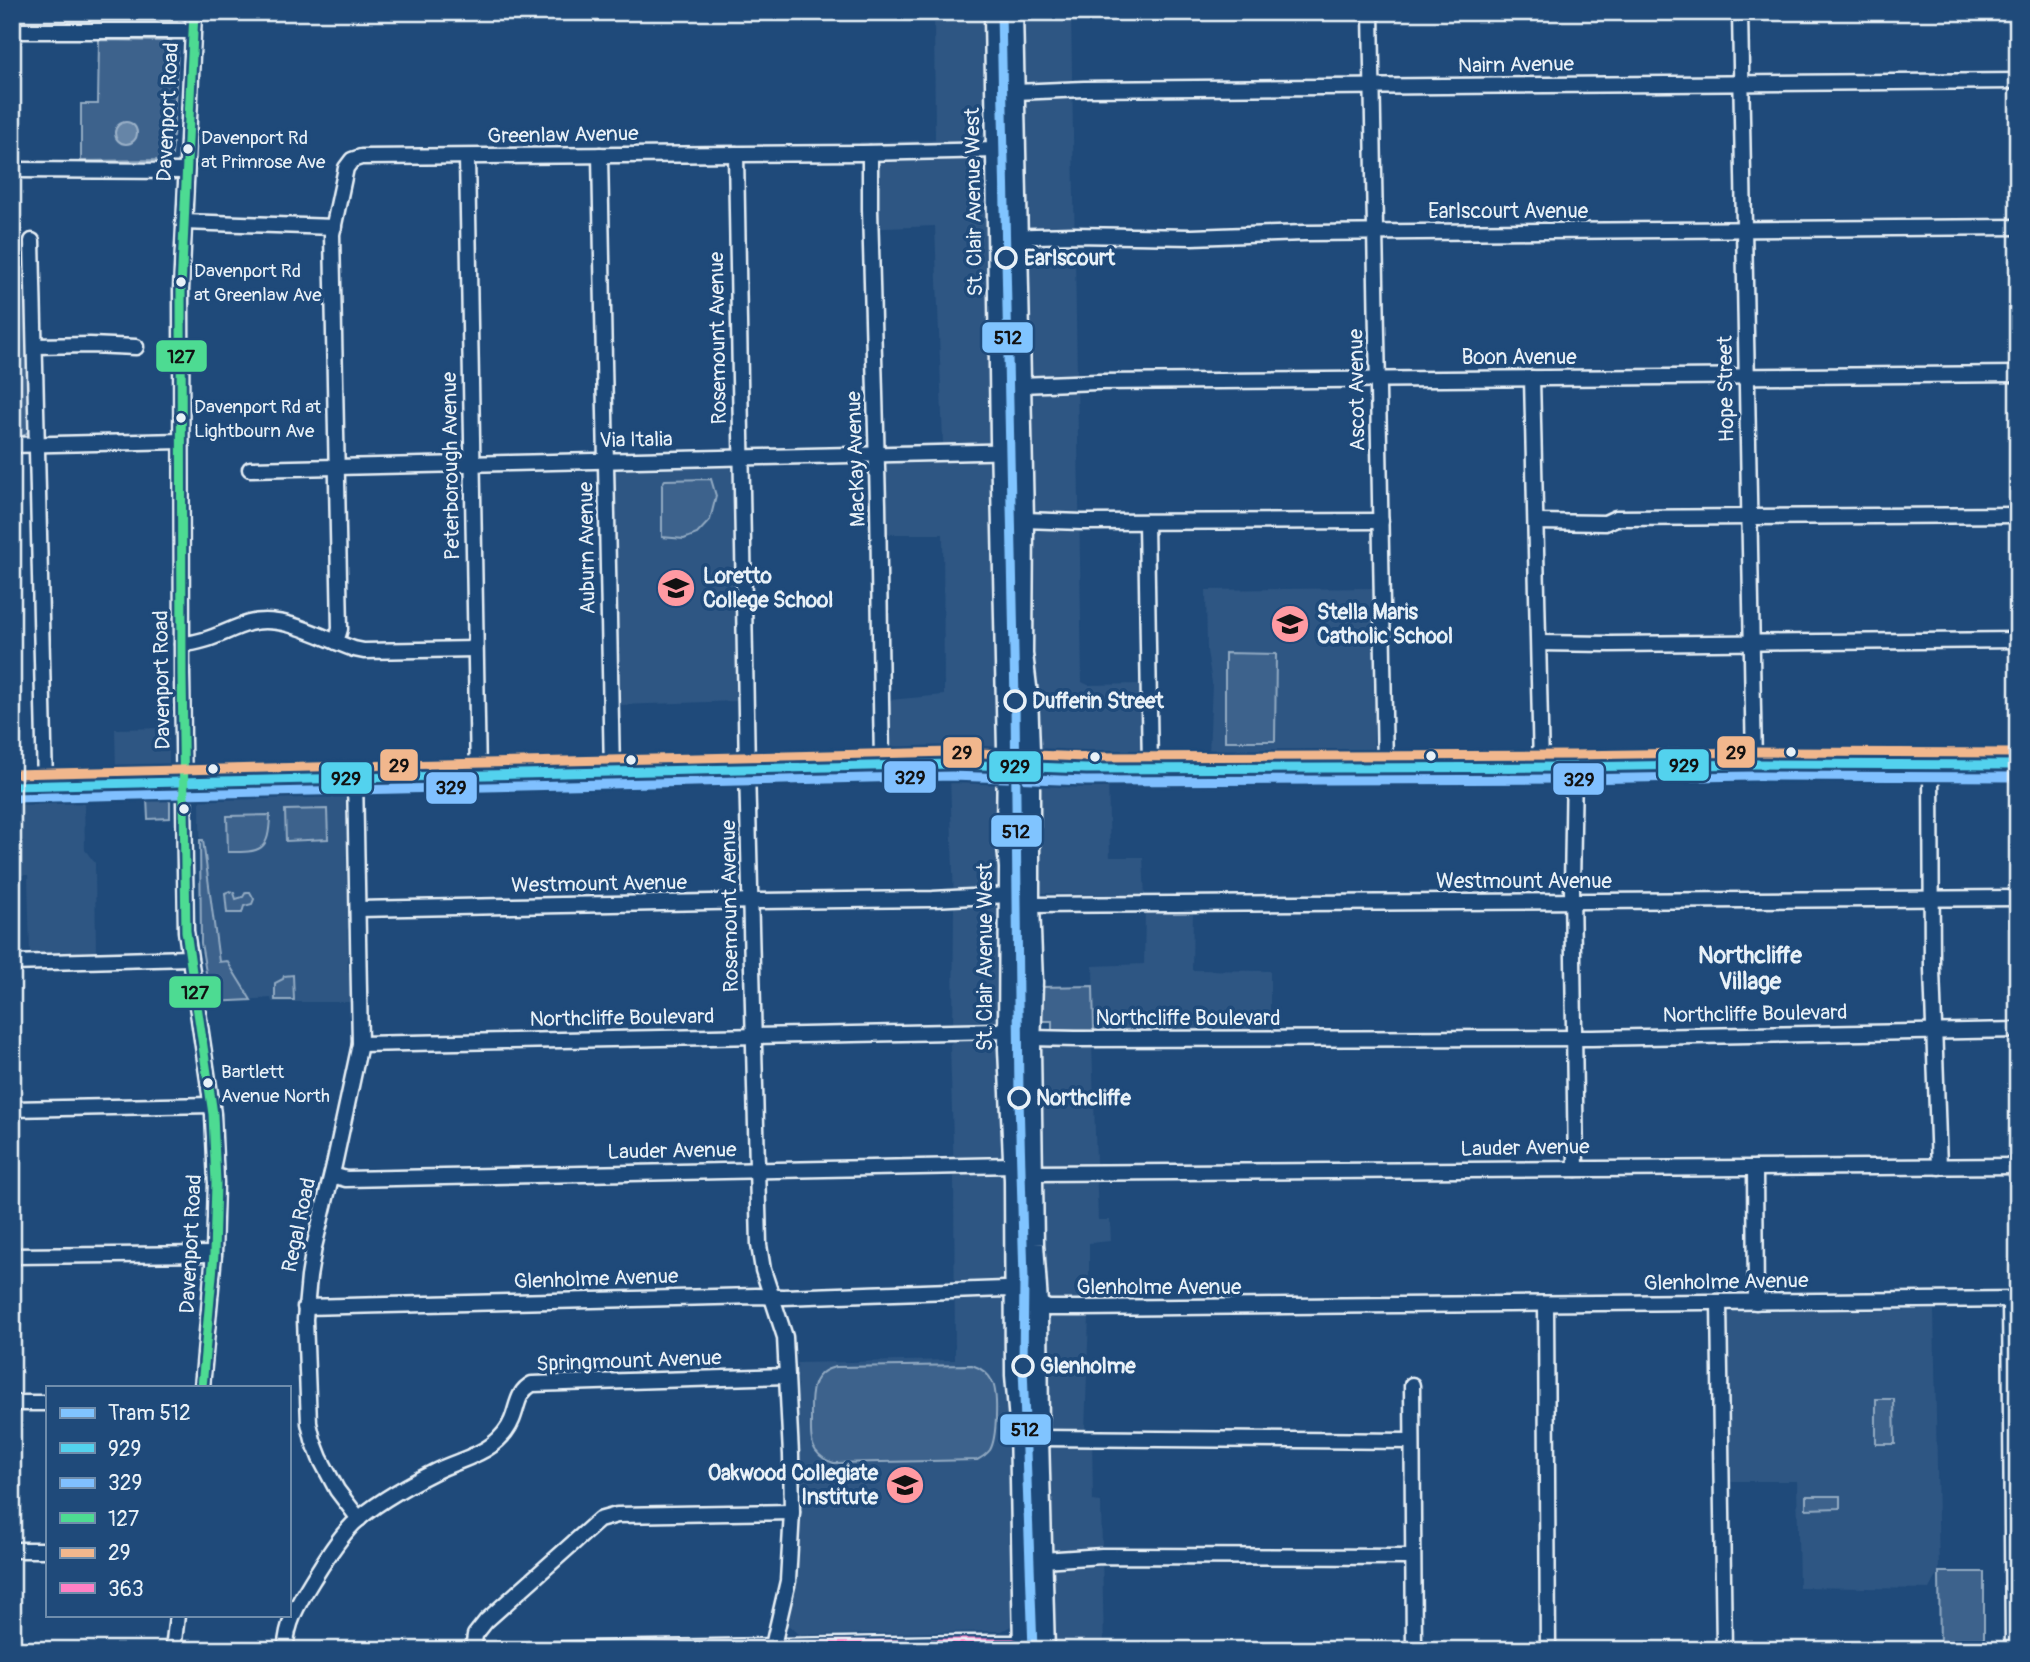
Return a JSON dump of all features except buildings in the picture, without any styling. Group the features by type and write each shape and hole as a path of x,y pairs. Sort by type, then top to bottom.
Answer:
{"main road":[{"name":"St. Clair Avenue West","path":"994,12 1009,895 1008,1060 1025,1649"},
{"name":"St. Clair Avenue West","path":"1013,12 1023,451 1023,654 1028,695 1030,950 1033,982 1034,1173 1045,1650"},
{"path":"12,786 952,764 1150,769 1754,764 2018,765"}],"street":[{"name":"Davenport Road","path":"194,12 181,290 182,644 186,930 212,1105 216,1184 214,1254 202,1386"},
{"name":"Ascot Avenue","path":"1371,12 1385,767"},
{"name":"Hope Street","path":"1740,12 1754,764"},
{"path":"12,31 193,31"},
{"name":"Nairn Avenue","path":"1016,92 1084,89 2018,80"},
{"name":"Greenlaw Avenue","path":"334,227 346,168 352,160 361,157 997,150"},
{"name":"MacKay Avenue","path":"870,153 882,765"},
{"name":"Rosemount Avenue","path":"736,154 740,458 759,1245 763,1270 785,1337 791,1455 792,1512 788,1581 773,1648"},
{"name":"Auburn Avenue","path":"600,155 612,773"},
{"name":"Peterborough Avenue","path":"467,157 478,775"},
{"path":"12,170 186,171"},
{"path":"183,222 334,227 332,234 340,629 336,642"},
{"name":"Earlscourt Avenue","path":"998,237 2018,227"},
{"path":"32,241 45,785"},
{"path":"35,346 136,347"},
{"name":"Boon Avenue","path":"1020,385 1097,382 2018,374"},
{"path":"1532,378 1541,767"},
{"path":"12,445 181,442"},
{"name":"Via Italia","path":"250,469 1023,451"},
{"path":"1536,522 1605,523 1616,517 2018,515"},
{"path":"1024,520 1381,521"},
{"path":"1146,522 1150,769"},
{"path":"182,644 201,642 243,625 262,622 290,625 364,651 475,649"},
{"path":"1539,643 2018,640"},
{"path":"1931,766 1934,1032 1939,1167"},
{"path":"1574,767 1576,1169"},
{"name":"Regal Road","path":"355,777 360,1044 314,1247 305,1307 306,1379 313,1440 337,1490 359,1519"},
{"name":"Westmount Avenue","path":"358,909 943,899 1009,895"},
{"name":"Westmount Avenue","path":"1030,905 2018,898"},
{"path":"12,963 189,958"},
{"name":"Northcliffe Boulevard","path":"360,1044 933,1032 1009,1032 1032,1038 1574,1037 2018,1030"},
{"path":"12,1108 153,1108 212,1105"},
{"name":"Lauder Avenue","path":"332,1175 346,1179 1013,1165"},
{"name":"Lauder Avenue","path":"1034,1173 2018,1166"},
{"path":"1755,1168 1756,1302"},
{"path":"12,1256 214,1254"},
{"name":"Glenholme Avenue","path":"305,1307 1005,1289 1015,1291 1048,1308 2014,1299"},
{"path":"2013,1650 2014,1299"},
{"path":"1719,1303 1724,1650"},
{"path":"1546,1305 1548,1650"},
{"name":"Springmount Avenue","path":"359,1519 421,1479 492,1446 513,1418 524,1388 532,1384 787,1376"},
{"path":"1412,1385 1414,1650"},
{"path":"12,1404 46,1403"},
{"path":"1039,1438 1411,1441"},
{"path":"473,1650 475,1635 486,1621 599,1520 617,1515 792,1512"},
{"path":"286,1650 285,1638 289,1626 306,1591 343,1535 359,1519"},
{"path":"12,1550 46,1550"},
{"path":"1043,1560 1102,1556 1412,1557"},
{"path":"173,1650 177,1616"},
{"path":"529,1650 889,1647 1013,1643 1025,1649"}],"shaded area":[{"path":"934,12 1071,12 1082,682 1088,685 1141,684 1142,750 1138,756 1040,758 1035,751 890,754 889,700 944,695 943,534 869,534 865,444 943,443 935,226 862,229 860,142 935,140"},
{"path":"99,40 171,41 178,47 173,137 170,138 173,143 169,160 81,161 81,104 98,104"},
{"path":"126,122 134,125 137,133 134,141 126,144 118,141 115,133 118,125"},
{"path":"12,276 25,276 29,429 20,437 12,437"},
{"name":"Loretto College School","path":"727,466 733,469 738,701 619,705 615,472 620,468"},
{"path":"711,479 716,496 710,520 697,534 684,539 662,537 662,484 665,480"},
{"path":"1373,588 1374,752 1209,754 1212,683 1207,651 1206,590"},
{"path":"1225,653 1276,654 1275,741 1225,741"},
{"path":"169,728 169,769 116,771 115,729"},
{"path":"950,775 998,775 1003,907 1001,1045 1092,1044 1098,1220 1110,1220 1111,1241 1089,1243 1085,1432 1092,1433 1093,1501 1101,1502 1104,1650 1051,1650 1046,1451 1047,1360 1005,1359 1013,1614 1011,1626 1002,1631 799,1635 788,1625 794,1595 800,1500 797,1363 955,1360 950,1045 953,1040 954,904"},
{"path":"1108,779 1110,857 1143,857 1145,897 1037,893 1036,786 1041,780"},
{"path":"339,790 348,794 349,806 346,813 347,894 351,902 351,923 347,930 352,1002 272,1002 271,998 211,1002 201,943 200,798 205,795"},
{"path":"166,797 170,802 170,818 148,819 147,798"},
{"path":"84,798 85,850 95,863 96,954 30,954 28,875 12,875 12,800"},
{"path":"327,809 328,839 286,841 285,810"},
{"path":"270,815 268,836 261,847 256,850 228,852 227,816"},
{"path":"200,840 203,840 219,962 227,961 251,1000 211,1002 201,943"},
{"path":"230,891 236,899 250,892 254,899 252,904 244,906 242,913 227,913 225,893"},
{"path":"1145,911 1193,911 1192,970 1270,971 1270,1031 1094,1031 1093,966 1144,964"},
{"path":"293,975 294,1000 275,1000 275,983 284,976"},
{"path":"1093,986 1094,1031 1052,1030 1052,1021 1042,1021 1041,987"},
{"path":"1934,1310 1939,1572 1930,1589 1799,1587 1797,1481 1729,1481 1726,1317 1733,1311"},
{"path":"972,1365 989,1377 996,1397 992,1444 989,1452 979,1459 834,1463 822,1457 814,1447 811,1432 813,1387 820,1374 827,1370 836,1367"},
{"path":"1876,1399 1894,1399 1895,1444 1876,1444"},
{"path":"1806,1496 1840,1496 1840,1508 1806,1509"},
{"path":"1939,1572 1984,1572 1984,1649 1940,1650"}],"tram line":[{"name":"512","path":"1001,12 1015,702 1023,1366 1033,1650"}],"transit line":[{"name":"127","path":"194,12 181,290 182,675 186,931 213,1114 216,1183 214,1254 202,1386"},
{"name":"29","path":"12,774 952,752 1086,757 1754,752 2018,753"},
{"name":"929","path":"12,786 952,764 1086,769 1754,764 2018,765"},
{"name":"329","path":"12,798 952,776 1086,781 1754,776 2018,777"},
{"name":"363","path":"545,1650 964,1643 1013,1643 1027,1650"}],"place":[{"name":"Davenport Rd at Primrose Ave","path":"188,149"},
{"name":"Earlscourt","path":"1006,258"},
{"name":"Davenport Rd at Greenlaw Ave","path":"181,282"},
{"name":"Davenport Rd at Lightbourn Ave","path":"181,418"},
{"name":"Loretto College School","path":"676,588"},
{"name":"Stella Maris Catholic School","path":"1290,624"},
{"name":"Dufferin Street","path":"1015,701"},
{"name":"Bartlett Avenue North","path":"208,1083"},
{"name":"Northcliffe","path":"1019,1098"},
{"name":"Glenholme","path":"1023,1366"},
{"name":"Oakwood Collegiate Institute","path":"905,1485"}],"district":[{"name":"Northcliffe Village","path":"1750,968"}]}
